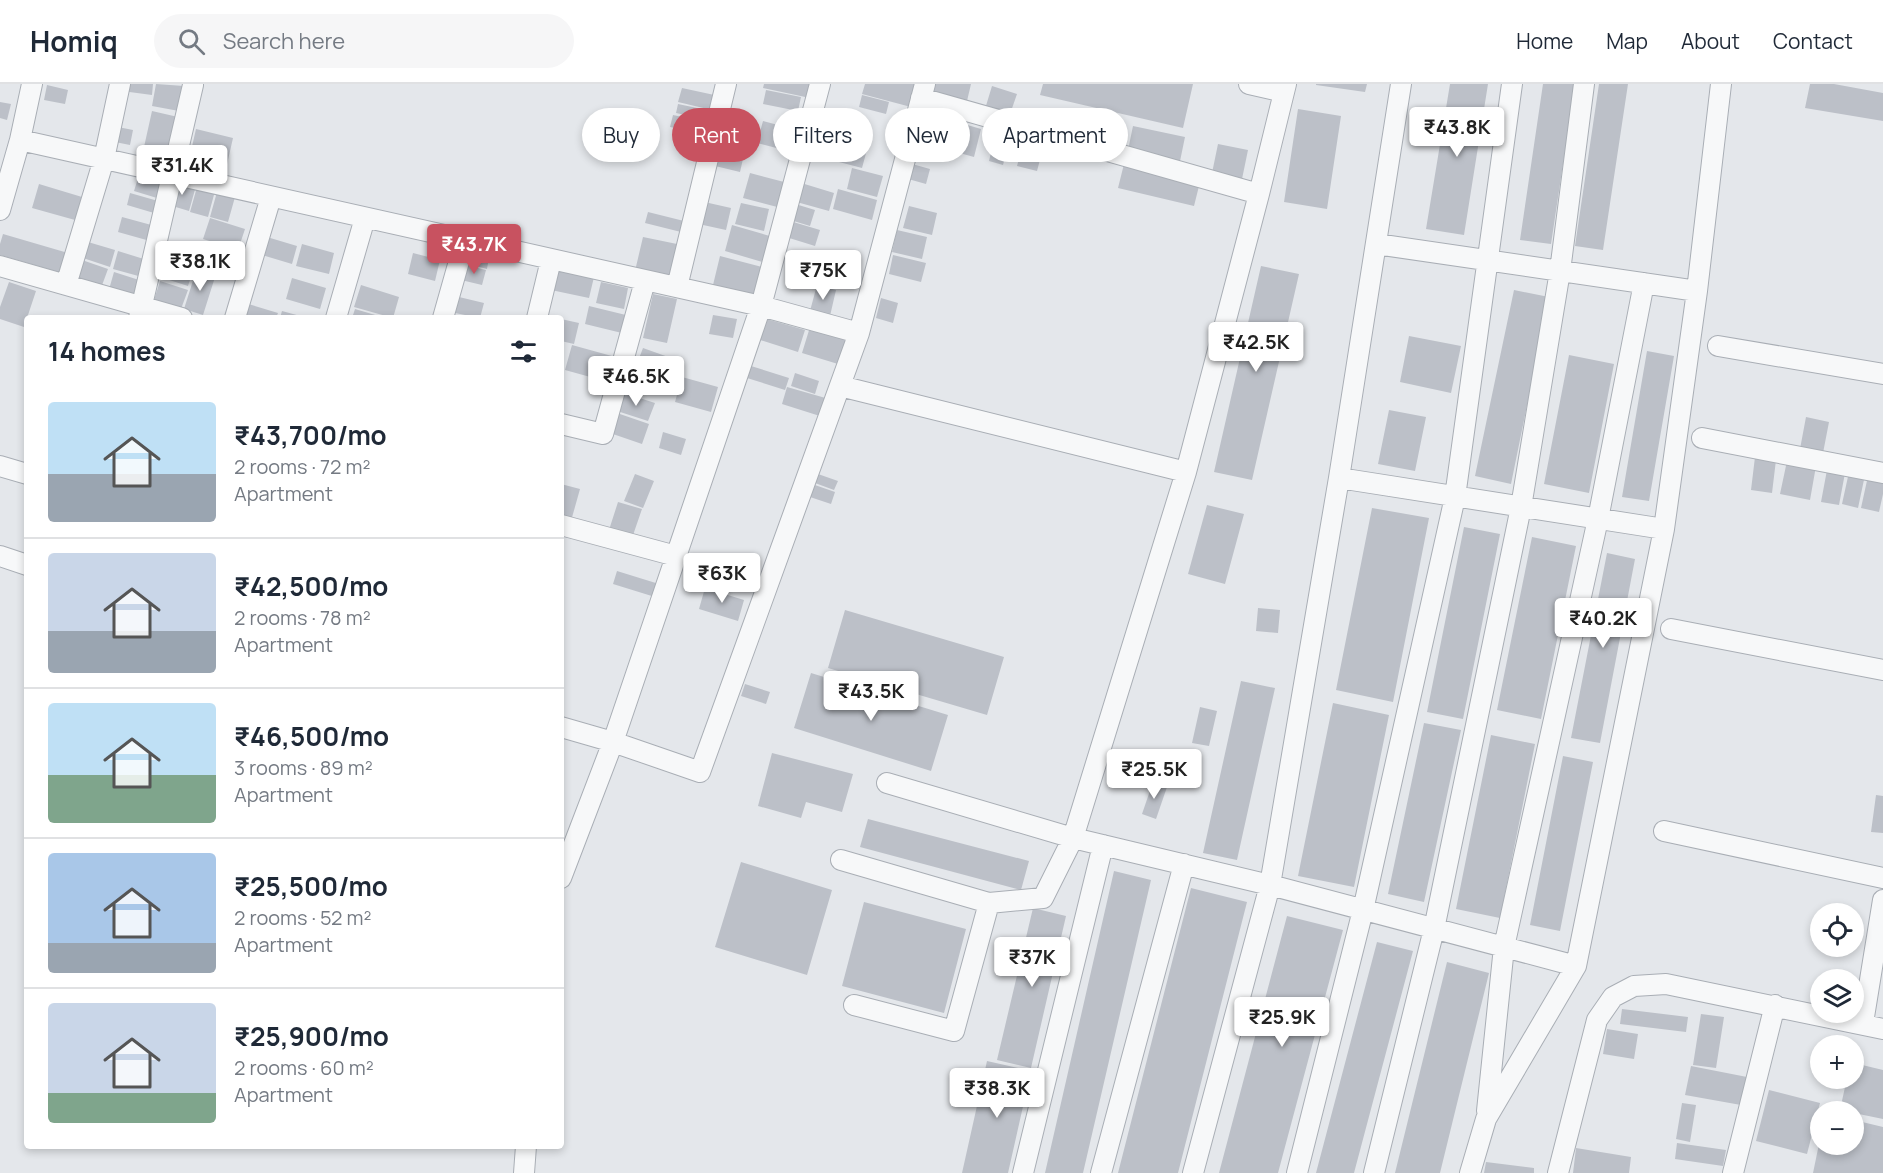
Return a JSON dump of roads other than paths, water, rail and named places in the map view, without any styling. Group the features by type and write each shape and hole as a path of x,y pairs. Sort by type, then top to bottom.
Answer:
{"street":[{"path":"0,210 20,140 32,84"},
{"path":"66,285 104,159 120,84"},
{"path":"677,287 726,84"},
{"path":"564,870 613,742 761,306 820,84"},
{"path":"841,860 988,903 1043,898 1073,837 1186,472 1259,194 1285,88 1249,84"},
{"path":"1193,1173 1270,885 1339,478 1401,84"},
{"path":"1297,1173 1364,910 1455,497 1512,84"},
{"path":"1374,1173 1434,929 1521,507 1560,271 1584,84"},
{"path":"1486,1119 1576,966 1664,529 1697,291 1720,84"},
{"path":"141,312 193,86"},
{"path":"564,728 700,772 859,333 923,91 1259,194"},
{"path":"20,140 761,306 859,333"},
{"path":"236,315 271,197"},
{"path":"337,315 365,218"},
{"path":"444,315 465,240"},
{"path":"1376,244 1697,291"},
{"path":"538,315 551,260"},
{"path":"0,266 66,285 141,312 162,315"},
{"path":"564,425 603,434 645,281"},
{"path":"1470,1173 1486,1119 1504,947 1598,519 1644,283"},
{"path":"1718,346 1883,374"},
{"path":"840,386 1186,472"},
{"path":"1702,438 1883,473"},
{"path":"0,466 24,473"},
{"path":"1339,478 1664,529"},
{"path":"564,526 676,556"},
{"path":"0,556 24,564"},
{"path":"1671,629 1883,670"},
{"path":"887,783 1073,837 1270,885 1576,966"},
{"path":"1664,831 1883,878"},
{"path":"1023,1173 1104,845"},
{"path":"1101,1173 1184,864"},
{"path":"1864,1017 1883,900"},
{"path":"854,1005 954,1031 988,903"},
{"path":"1558,1173 1597,1020 1613,996 1634,986 1666,984 1810,1012"},
{"path":"1733,1173 1774,1005"},
{"path":"1863,1023 1883,1029"},
{"path":"524,1173 526,1149"}]}
